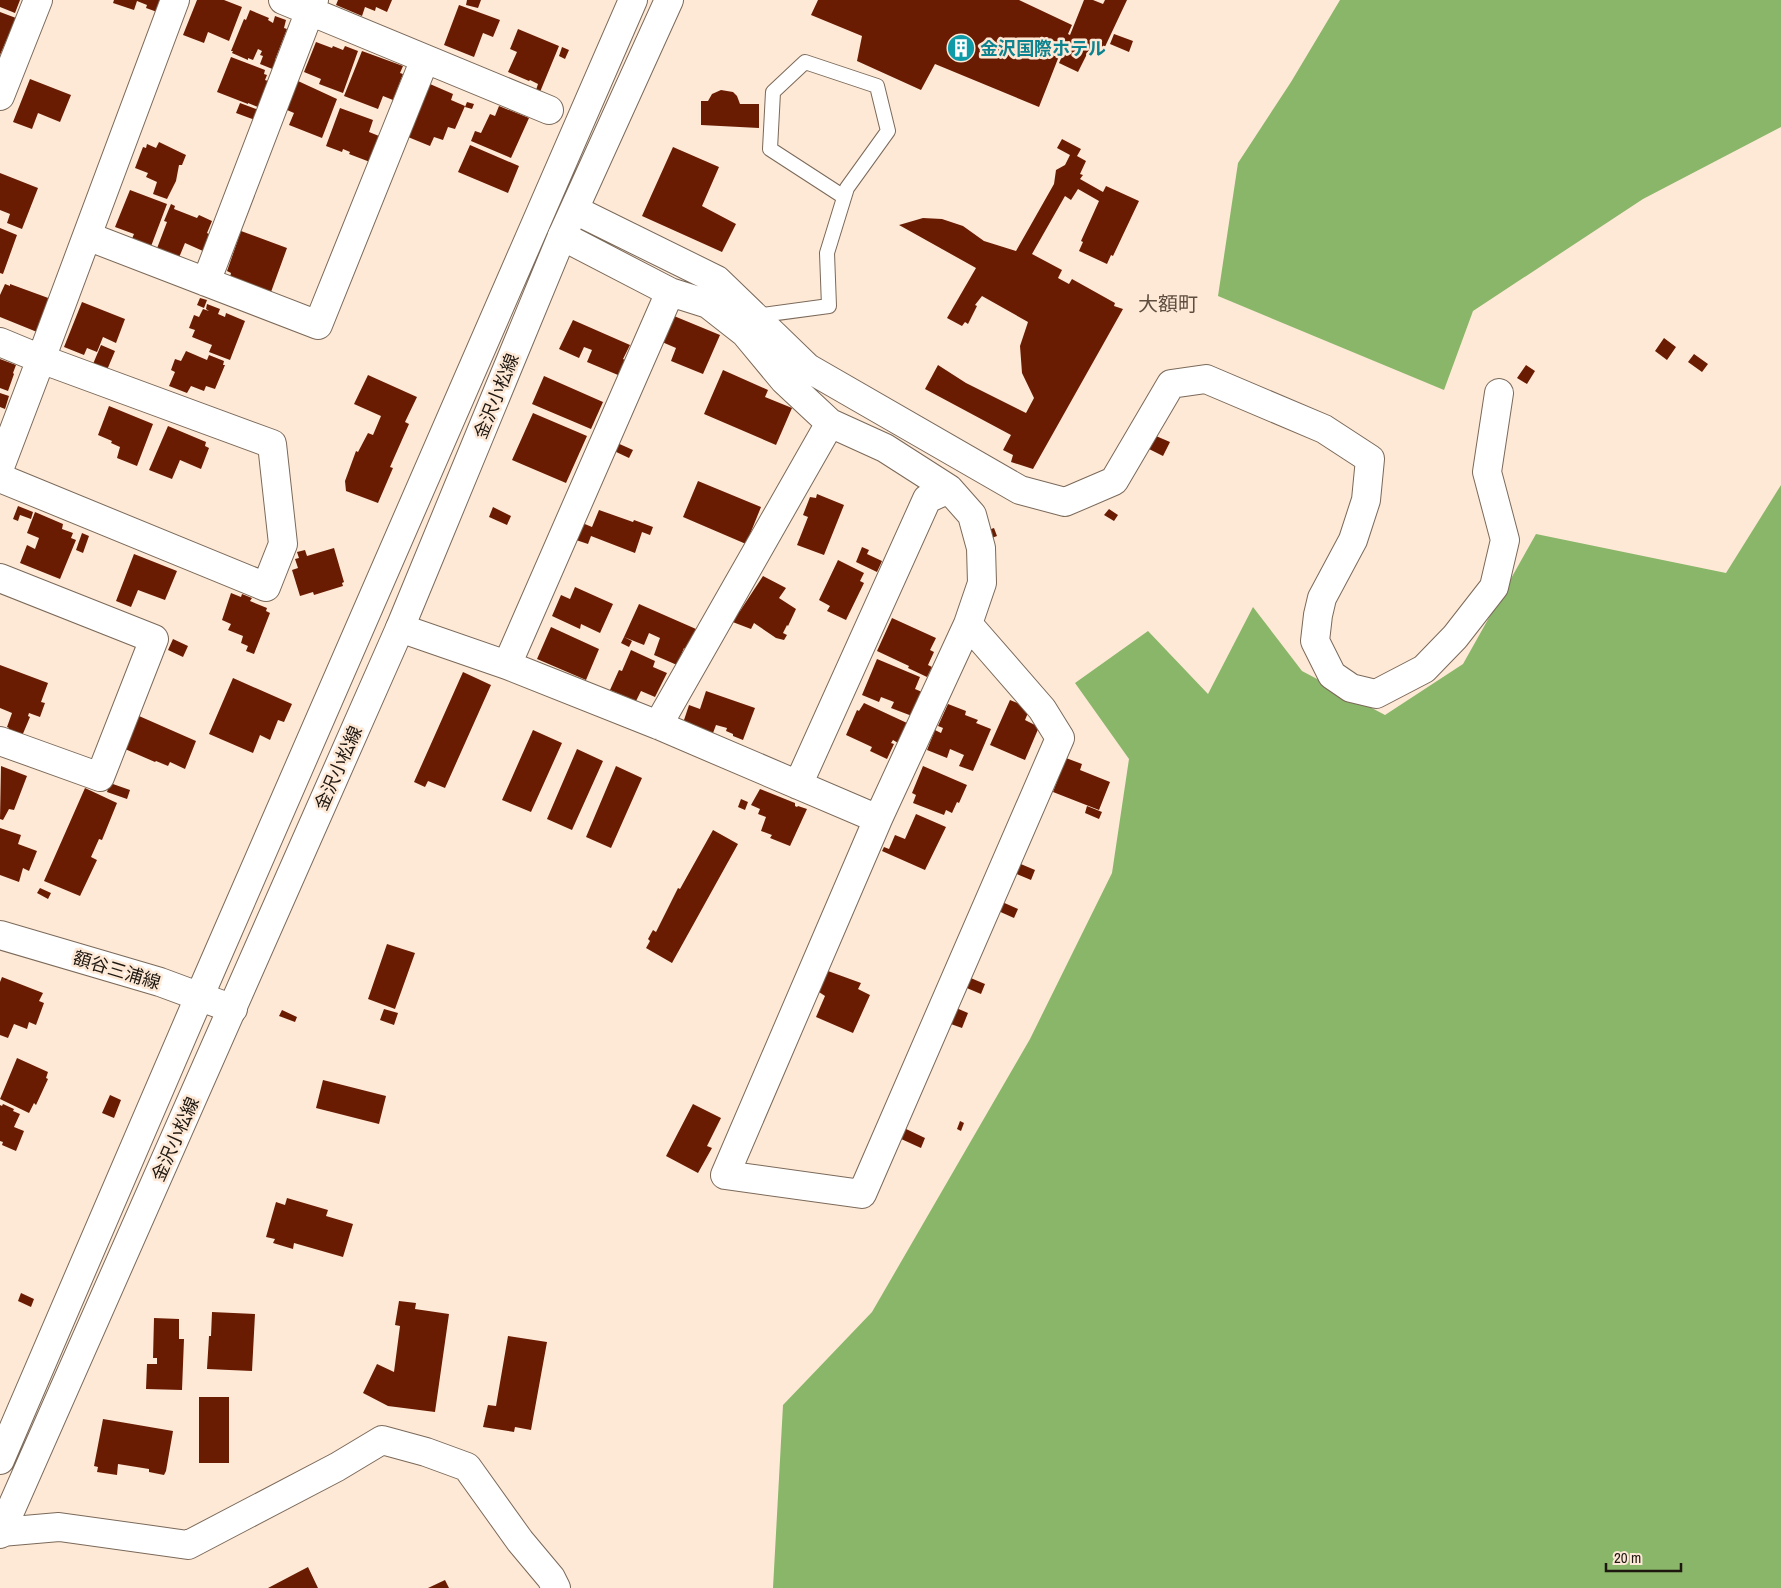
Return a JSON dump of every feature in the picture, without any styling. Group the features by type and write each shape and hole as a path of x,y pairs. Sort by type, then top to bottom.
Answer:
{"street":[{"path":"0,96 38,0"},
{"path":"0,467 175,0"},
{"path":"284,0 312,5 425,59 549,110"},
{"name":"金沢小松線","path":"0,1460 633,0"},
{"name":"金沢小松線","path":"0,1533 400,628 562,236 669,0"},
{"path":"206,282 312,5"},
{"path":"87,236 318,324 425,59"},
{"path":"575,210 718,280 808,368 1020,490 1065,502 1114,481 1171,384 1206,379 1324,428 1370,459 1366,500 1353,540 1322,598 1315,641 1332,675 1351,688 1376,694 1424,669 1455,637 1494,587 1505,540 1487,472 1499,394"},
{"path":"562,236 670,292 708,304 745,333 784,380 830,423 885,448 949,489 972,515 981,548 982,583 968,624 878,819 725,1175 862,1194 1060,738 1042,709 968,624"},
{"path":"507,665 670,292"},
{"path":"0,342 272,444 283,544 266,587 0,478"},
{"path":"658,725 830,423"},
{"path":"798,785 928,499 949,489"},
{"path":"0,578 154,639 100,777 0,741"},
{"path":"400,628 507,665 658,725 878,819"},
{"name":"額谷三浦線","path":"1,936 200,995 233,1009"},
{"path":"0,1533 59,1527 188,1545 337,1467 382,1440 426,1452 467,1467 520,1541 551,1578 556,1588"}],"lane":[{"path":"754,316 829,306 827,253 847,188 888,131 877,86 806,62 773,92 770,149 844,197"}],"green space":[{"path":"1340,0 1781,0 1781,127 1643,199 1473,311 1444,390 1218,296 1238,163 1291,82"},
{"path":"1781,485 1781,1588 773,1588 783,1405 872,1312 1030,1039 1112,873 1129,759 1075,683 1148,631 1208,694 1253,607 1302,671 1385,715 1463,664 1536,534 1726,573"}],"building":[{"path":"0,0 20,0 15,13 0,7"},
{"path":"114,0 164,0 160,13 146,8 147,5 137,1 134,10 113,3"},
{"path":"197,0 224,0 242,7 229,41 208,32 204,43 183,35"},
{"path":"338,0 392,0 387,12 376,7 375,11 365,7 362,16 336,5"},
{"path":"467,0 481,0 478,8 466,5"},
{"name":"金沢国際ホテル","path":"818,0 1019,0 1072,25 1068,34 1070,35 1084,0 1093,0 1103,4 1105,0 1127,0 1103,51 1091,46 1078,72 1059,63 1064,52 1061,51 1039,107 935,64 921,90 857,61 862,36 811,15"},
{"path":"459,5 500,20 493,37 483,33 474,57 444,45"},
{"path":"250,10 269,18 268,20 273,23 275,16 286,20 284,28 287,29 275,60 278,61 275,70 260,64 263,56 260,55 262,51 258,49 253,60 248,58 248,60 231,51 244,19 246,20"},
{"path":"0,12 16,18 0,55"},
{"path":"518,29 559,46 540,92 536,90 538,84 508,72 517,52 510,49"},
{"path":"1114,34 1133,41 1129,52 1110,44"},
{"path":"316,42 332,48 333,46 343,50 345,46 358,51 343,93 319,84 321,79 304,72"},
{"path":"562,47 569,50 565,59 559,56"},
{"path":"362,51 403,66 400,73 403,74 393,100 383,96 378,109 344,96"},
{"path":"231,57 265,70 264,74 267,75 265,80 268,81 258,107 217,92"},
{"path":"30,79 71,95 60,122 38,113 32,129 13,122"},
{"path":"298,81 337,99 322,138 289,125 294,113 287,110"},
{"path":"430,84 453,94 451,100 465,106 455,129 448,127 443,140 434,137 430,146 408,137"},
{"path":"721,90 733,92 740,104 759,104 759,128 701,125 701,101 708,101 712,94"},
{"path":"467,102 474,104 472,109 465,107"},
{"path":"240,103 259,110 255,120 236,113"},
{"path":"499,106 529,118 511,158 471,141 475,131 481,133 490,114 495,116"},
{"path":"340,108 373,120 369,132 379,136 370,162 349,154 350,152 343,149 342,152 326,146"},
{"path":"1062,139 1081,149 1077,156 1086,161 1080,174 1083,175 1080,179 1103,192 1106,186 1139,201 1113,256 1111,255 1107,264 1079,251 1083,242 1081,241 1099,201 1078,189 1071,200 1065,196 1032,254 1062,270 1058,278 1069,284 1072,279 1115,303 1114,306 1123,309 1033,469 1011,462 1013,455 1003,450 1011,435 925,389 938,365 966,383 1026,413 1034,398 1022,373 1020,346 1028,322 982,296 975,305 977,306 968,324 965,322 962,326 947,318 976,268 899,225 923,218 942,219 963,226 984,241 1016,251 1054,184 1056,170 1065,165 1070,155 1057,148"},
{"path":"159,142 186,155 182,165 179,165 176,181 167,199 153,194 157,182 146,177 148,173 135,168 143,147 146,148 147,144 156,148"},
{"path":"470,145 519,166 508,193 458,172"},
{"path":"673,147 719,167 702,206 736,224 722,252 642,216"},
{"path":"0,173 38,188 22,229 7,223 10,214 0,210"},
{"path":"130,190 167,204 150,249 131,241 134,234 115,227"},
{"path":"171,204 175,206 174,209 197,218 199,215 212,221 203,251 185,243 178,260 156,251 167,222 164,221"},
{"path":"0,228 17,235 3,274 0,273"},
{"path":"241,231 287,248 271,292 230,277 231,273 227,271"},
{"path":"5,284 10,286 10,284 51,299 37,332 0,317 0,295"},
{"path":"200,298 207,300 204,308 197,305"},
{"path":"82,302 125,319 116,343 103,337 97,352 87,348 84,355 64,347"},
{"path":"207,304 220,309 218,314 225,317 226,313 245,321 230,360 209,352 212,345 192,337 195,330 189,328 194,315 199,317 203,309 209,311 206,309"},
{"path":"674,316 720,335 703,374 671,361 676,348 662,342"},
{"path":"573,320 630,345 618,375 587,362 592,350 584,347 579,358 559,349"},
{"path":"1664,338 1676,347 1667,360 1655,351"},
{"path":"101,345 115,351 107,370 93,364"},
{"path":"186,351 207,360 209,355 224,361 223,365 225,365 215,389 206,386 204,391 191,386 187,393 169,386 175,372 171,370 175,359 181,361"},
{"path":"1694,354 1708,364 1702,372 1688,362"},
{"path":"0,359 16,365 8,391 0,388"},
{"path":"1526,365 1535,371 1527,384 1517,378"},
{"path":"723,370 768,390 765,397 792,408 776,445 704,414"},
{"path":"368,375 417,397 405,422 409,424 390,467 393,468 378,503 346,491 345,481 356,451 358,452 368,433 373,435 381,416 354,404"},
{"path":"544,376 603,402 591,429 532,404"},
{"path":"0,393 9,396 5,409 0,407"},
{"path":"109,406 153,424 137,466 117,458 120,447 98,435"},
{"path":"533,413 587,436 566,483 512,460"},
{"path":"168,426 206,442 205,446 209,448 201,469 180,460 172,479 149,470"},
{"path":"1156,436 1170,442 1163,456 1149,449"},
{"path":"615,442 633,450 629,458 612,450"},
{"path":"698,481 761,507 746,544 683,517"},
{"path":"817,494 844,505 824,555 797,545 808,517 803,515 810,497 816,498"},
{"path":"18,506 33,512 31,519 20,515 18,521 13,519"},
{"path":"493,507 511,516 507,525 489,517"},
{"path":"1109,509 1118,515 1114,521 1104,515"},
{"path":"599,510 653,527 650,535 642,532 635,553 591,536 588,544 573,539 580,522 592,527"},
{"path":"35,512 63,524 62,529 73,533 71,538 76,540 60,579 20,563 27,545 35,549 39,538 27,533"},
{"path":"994,528 997,536 989,539 985,531"},
{"path":"82,533 89,536 83,553 76,550"},
{"path":"862,547 869,550 867,554 882,561 877,572 856,562"},
{"path":"334,548 344,582 342,583 343,586 314,595 313,592 300,596 292,570 298,568 295,559 299,558 297,552 305,550 307,556"},
{"path":"134,554 177,571 165,600 138,590 131,607 116,601"},
{"path":"838,560 864,573 860,581 864,583 846,620 827,611 830,606 819,600"},
{"path":"763,576 786,588 779,598 796,609 783,633 787,635 784,640 776,638 754,623 751,629 730,621 737,610 740,611"},
{"path":"575,587 613,604 600,633 581,624 580,629 552,616 561,595 570,599"},
{"path":"231,593 241,597 242,594 252,598 250,601 267,608 266,611 270,613 254,654 246,651 248,646 241,643 243,636 228,630 231,624 222,620"},
{"path":"639,604 696,629 687,649 684,648 677,665 654,655 660,638 649,633 644,645 624,637"},
{"path":"892,618 936,638 930,650 934,652 928,665 932,667 927,677 877,651"},
{"path":"551,627 599,649 586,680 537,659"},
{"path":"624,637 632,641 629,647 621,643"},
{"path":"173,639 188,646 183,657 168,650"},
{"path":"631,650 655,661 653,667 667,673 655,697 641,691 636,701 610,690 619,670 622,671"},
{"path":"877,659 920,677 915,689 922,692 912,716 891,708 894,702 881,697 879,702 862,695"},
{"path":"0,665 48,683 41,702 45,703 40,717 29,713 28,716 30,717 22,736 8,730 9,728 7,727 12,713 0,708"},
{"path":"463,672 491,685 445,788 428,781 425,787 414,782"},
{"path":"233,678 292,704 284,722 278,720 270,740 260,735 253,753 209,734"},
{"path":"706,691 755,708 743,740 726,731 727,728 716,725 713,733 683,723 689,705 700,709"},
{"path":"1010,700 1030,708 1025,720 1039,727 1025,760 990,745"},
{"path":"864,703 907,723 898,743 893,740 891,743 894,744 887,759 870,751 872,747 846,735 857,710 859,711"},
{"path":"948,704 966,711 965,715 978,720 976,723 991,729 973,771 959,766 964,755 950,749 947,758 927,750 935,730 941,733 943,728 938,726"},
{"path":"139,716 196,741 185,769 170,762 168,766 155,762 125,749"},
{"path":"533,730 562,743 531,812 502,800"},
{"path":"577,749 603,761 572,830 547,819"},
{"path":"1066,758 1082,764 1080,770 1110,782 1099,810 1053,792"},
{"path":"1,766 27,776 14,810 9,809 3,820 0,819"},
{"path":"616,766 642,778 611,848 586,837"},
{"path":"923,766 967,785 952,813 946,810 944,815 913,803 916,795 912,793"},
{"path":"110,783 130,790 127,799 107,792"},
{"path":"85,788 117,803 102,840 99,839 91,857 97,860 80,896 44,881"},
{"path":"760,789 795,803 797,807 807,809 790,846 770,838 772,835 761,831 766,817 758,814 760,809 751,805"},
{"path":"741,799 748,802 745,810 738,807"},
{"path":"1087,806 1102,812 1099,819 1085,813"},
{"path":"916,814 946,827 925,870 882,851 884,847 889,849 895,835 905,839"},
{"path":"0,828 21,835 18,844 37,851 29,871 23,868 19,882 0,875"},
{"path":"713,830 738,844 672,963 646,948 650,941 648,939 653,930 656,932 678,888 680,889"},
{"path":"1016,862 1035,870 1031,880 1012,872"},
{"path":"40,888 51,893 48,899 37,893"},
{"path":"1000,901 1018,909 1014,918 996,910"},
{"path":"387,944 415,953 395,1009 368,999"},
{"path":"828,971 861,983 858,989 870,995 853,1033 816,1017 825,996 819,992"},
{"path":"966,976 985,984 981,994 962,986"},
{"path":"2,977 43,993 39,1001 44,1003 36,1025 29,1022 27,1029 14,1024 8,1038 0,1035 0,982"},
{"path":"954,1007 968,1013 962,1028 948,1023"},
{"path":"384,1009 398,1013 394,1025 380,1020"},
{"path":"282,1010 297,1017 295,1022 279,1016"},
{"path":"17,1058 48,1072 46,1078 48,1079 36,1105 34,1103 29,1113 0,1099"},
{"path":"323,1080 386,1096 379,1124 316,1108"},
{"path":"110,1095 121,1100 114,1118 102,1113"},
{"path":"3,1104 20,1114 14,1127 24,1131 16,1151 2,1145 3,1142 0,1141 0,1105 2,1106"},
{"path":"693,1104 721,1118 707,1146 712,1148 698,1173 666,1156"},
{"path":"960,1121 964,1123 961,1131 957,1129"},
{"path":"904,1128 925,1138 921,1148 899,1138"},
{"path":"287,1198 328,1210 326,1216 353,1224 343,1257 294,1243 293,1249 273,1243 275,1239 266,1237 276,1202 285,1205"},
{"path":"21,1293 34,1299 31,1307 18,1301"},
{"path":"399,1301 416,1303 415,1309 449,1314 435,1412 388,1406 363,1393 377,1364 394,1372 400,1326 395,1325"},
{"path":"212,1312 255,1314 252,1371 207,1369"},
{"path":"154,1318 179,1319 179,1339 184,1339 182,1390 146,1389 147,1364 157,1364 157,1358 153,1358"},
{"path":"508,1336 547,1342 531,1430 515,1427 514,1432 483,1427 488,1405 496,1406"},
{"path":"199,1397 229,1397 229,1463 199,1463"},
{"path":"103,1419 173,1431 164,1475 149,1472 149,1469 118,1464 117,1475 97,1472 98,1467 94,1466"},
{"path":"308,1567 318,1588 268,1588"},
{"path":"445,1580 449,1588 428,1588"}],"place":[{"name":"金沢国際ホテル","path":"961,48"}],"district":[{"name":"大額町","path":"1168,303"}]}
